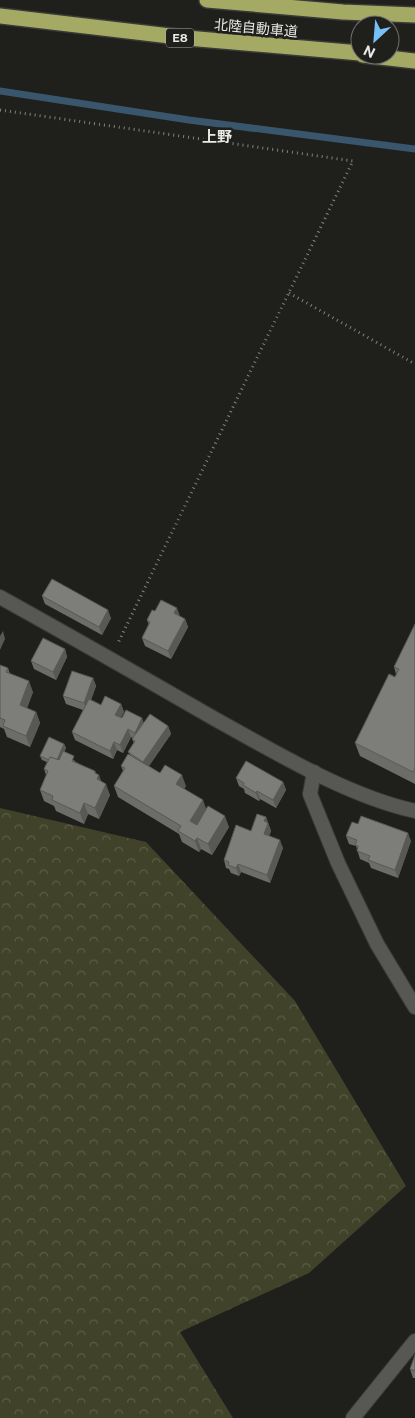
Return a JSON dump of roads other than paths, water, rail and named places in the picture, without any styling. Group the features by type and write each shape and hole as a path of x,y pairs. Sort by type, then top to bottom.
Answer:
{"highway":[{"name":"北陸自動車道","path":"206,0 343,12 415,15"},
{"name":"北陸自動車道","path":"0,16 187,38 350,53"},
{"path":"400,54 415,55"},
{"name":"北陸自動車道","path":"400,59 415,61"}],"street":[{"path":"0,597 286,758 355,791 415,811"},
{"path":"314,772 310,794 338,863 377,944 415,1007"},
{"path":"353,1418 415,1341"}],"waterway":[{"path":"0,91 189,120 415,149"}],"district":[{"name":"上野","path":"217,136"}]}
